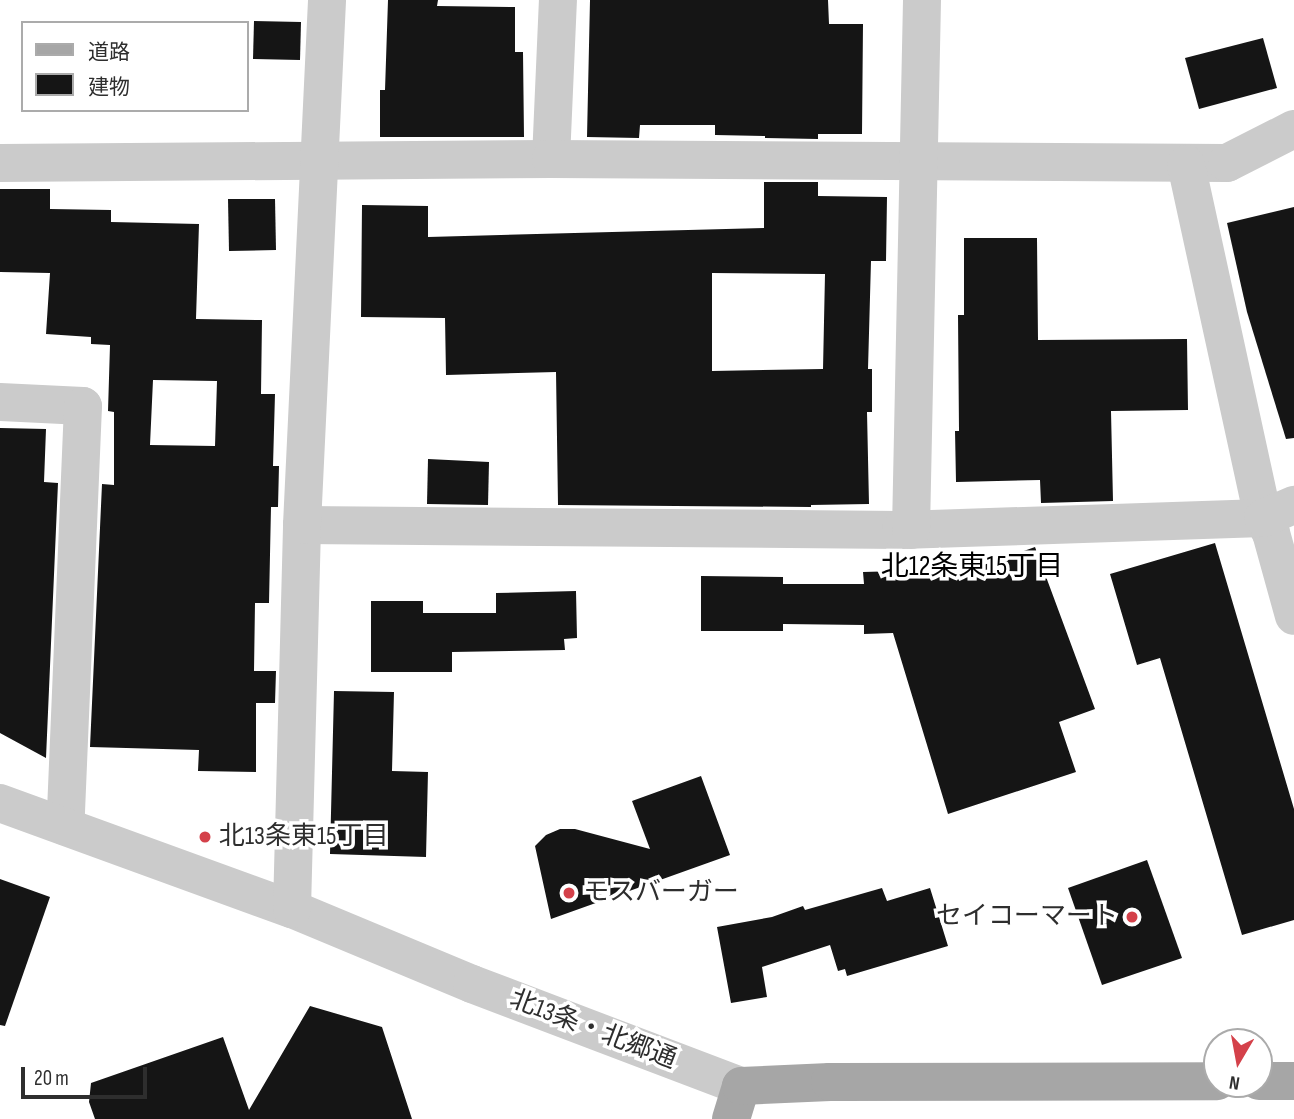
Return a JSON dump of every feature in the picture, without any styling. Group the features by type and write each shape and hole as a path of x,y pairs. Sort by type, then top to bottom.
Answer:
{"main road":[{"name":"北13条・北郷通","path":"736,1102 830,1082 1203,1082"},
{"path":"1273,1082 1294,1082"}],"street":[{"path":"292,909 302,525 327,0"},
{"path":"551,159 558,0"},
{"path":"911,530 922,0"},
{"path":"0,163 551,159 1227,163 1294,129"},
{"path":"1186,164 1278,511 1271,533 1294,616"},
{"path":"0,402 83,405 65,827"},
{"path":"302,525 911,530 1278,511"},
{"name":"北13条・北郷通","path":"0,803 292,909 472,984 736,1102"}],"building":[{"path":"388,0 438,0 437,6 515,7 515,52 523,52 524,137 380,137 380,90 385,90"},
{"path":"590,0 828,0 829,24 863,24 862,134 818,134 818,139 765,138 715,135 715,125 640,125 639,138 587,137"},
{"path":"254,21 301,22 300,60 253,59"},
{"path":"1263,38 1277,88 1199,109 1185,58"},
{"path":"764,182 818,182 818,196 887,197 886,261 871,261 868,369 872,369 872,412 867,412 869,504 811,507 558,505 556,372 446,375 445,318 361,317 362,205 428,206 428,237 764,228","holes":["712,273 825,274 823,369 712,371"]},
{"path":"0,189 50,189 50,209 111,210 111,222 199,224 196,319 262,320 261,394 275,394 273,466 279,466 278,507 271,507 269,603 255,603 254,671 276,671 275,703 256,703 256,772 198,771 199,750 90,747 102,484 114,485 114,412 108,411 110,345 91,344 91,337 46,334 50,273 0,272","holes":["153,380 217,381 215,446 150,445"]},
{"path":"228,199 275,199 276,250 229,251"},
{"path":"1294,207 1294,438 1286,439 1247,312 1227,223"},
{"path":"964,238 1037,238 1038,340 1187,339 1188,410 1111,411 1113,501 1041,503 1040,480 956,482 955,431 959,431 958,315 964,315"},
{"path":"0,428 46,429 44,482 58,483 46,758 0,733"},
{"path":"428,459 489,462 488,505 427,504"},
{"path":"1215,543 1294,809 1294,920 1242,935 1160,658 1137,665 1110,574"},
{"path":"1035,547 1095,709 1059,722 1076,772 948,814 893,633 864,634 864,625 783,624 783,631 701,631 701,576 783,577 783,584 864,584 863,572 972,569"},
{"path":"576,591 577,638 564,639 565,650 452,652 452,672 371,672 371,601 423,601 423,613 496,613 496,593"},
{"path":"334,691 394,692 392,771 428,772 426,857 330,854"},
{"path":"701,776 730,855 551,919 535,846 546,835 560,829 575,829 650,849 632,801"},
{"path":"1147,860 1182,958 1102,985 1068,888"},
{"path":"0,879 50,897 5,1026 0,1025"},
{"path":"882,888 887,901 930,888 948,946 847,976 845,969 838,971 830,945 762,967 767,997 731,1003 717,927 772,917 803,906 805,910"},
{"path":"310,1006 382,1027 412,1119 95,1119 89,1102 91,1083 223,1037 249,1110"}],"place":[{"name":"北13条東15丁目","path":"205,837"},
{"name":"モスバーガー","path":"569,893"},
{"name":"セイコーマート","path":"1132,917"}],"district":[{"name":"北12条東15丁目","path":"972,567"}]}
